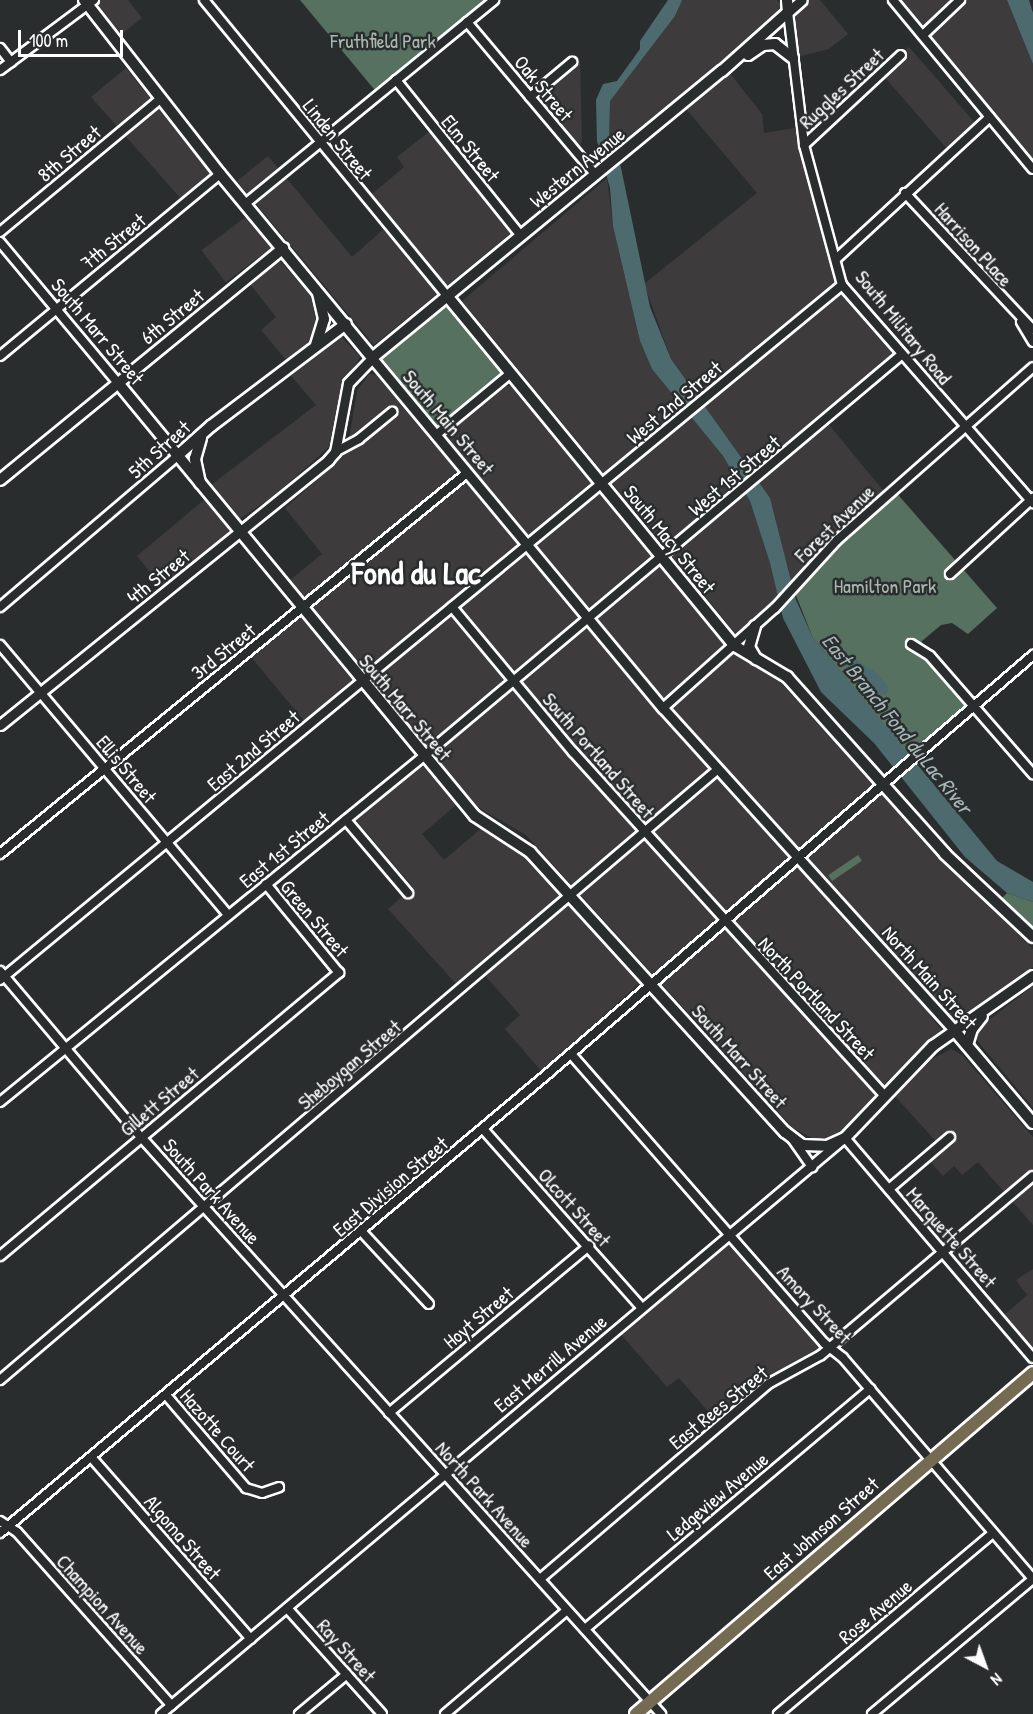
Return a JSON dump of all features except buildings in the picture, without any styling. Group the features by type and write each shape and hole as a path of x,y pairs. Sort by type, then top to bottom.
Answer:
{"main road":[{"name":"South Military Road","path":"787,0 788,12"},
{"name":"South Main Street","path":"88,2 160,99 372,358"},
{"name":"Western Avenue","path":"372,358 722,71 788,12"},
{"path":"722,71 763,45 781,45 793,57"},
{"name":"6th Street","path":"0,480 283,248"},
{"path":"315,286 324,319 316,345"},
{"name":"South Macy Street","path":"448,297 735,646 787,677 956,865 1033,937"},
{"name":"5th Street","path":"176,457 211,426 346,324"},
{"name":"South Marr Street","path":"118,383 301,609 475,816 530,852 791,1137"},
{"path":"202,488 196,450 211,426"},
{"path":"755,626 749,650 756,659"},
{"path":"933,1046 949,1042 968,1046 975,1024 1033,976"},
{"name":"East Merrill Avenue","path":"844,1138 933,1046 954,1030 994,1006"},
{"name":"North Main Street","path":"954,1030 1033,1123"},
{"path":"791,1137 813,1147 844,1138"},
{"name":"East Johnson Street","path":"636,1714 1033,1374"}],"street":[{"name":"Linden Street","path":"204,0 448,297"},
{"path":"245,204 494,0"},
{"name":"Western Avenue","path":"788,12 802,0"},
{"path":"893,0 1033,169"},
{"path":"923,35 960,0"},
{"path":"0,70 88,2"},
{"name":"South Military Road","path":"788,12 804,145 842,285 901,355 1032,500"},
{"name":"Oak Street","path":"468,22 530,97 599,173"},
{"path":"0,48 11,62"},
{"name":"Ruggles Street","path":"804,145 900,55"},
{"path":"530,97 572,62"},
{"name":"Elm Street","path":"396,80 521,236"},
{"name":"8th Street","path":"0,232 160,99"},
{"path":"836,259 990,117"},
{"name":"7th Street","path":"0,356 220,174"},
{"name":"Harrison Place","path":"905,193 1019,318 1033,330"},
{"name":"South Marr Street","path":"0,242 118,383"},
{"name":"West 2nd Street","path":"528,545 842,285"},
{"name":"Harrison Place","path":"1019,318 1033,342"},
{"name":"West 1st Street","path":"588,619 901,355"},
{"path":"335,452 348,383 372,358"},
{"name":"South Main Street","path":"372,358 663,708 798,858"},
{"name":"Forest Avenue","path":"663,708 735,646 778,605 837,540 1033,367"},
{"path":"436,435 511,373"},
{"name":"4th Street","path":"0,725 42,694 240,533 335,452 349,445 392,412"},
{"name":"5th Street","path":"0,607 176,457"},
{"name":"3rd Street","path":"0,854 467,472"},
{"path":"950,574 1032,500"},
{"name":"East 2nd Street","path":"2,976 169,843 528,545"},
{"name":"South Portland Street","path":"452,607 513,682 724,922"},
{"name":"East 1st Street","path":"0,1102 588,619"},
{"path":"911,644 930,656 1033,774"},
{"name":"Ellis Street","path":"0,645 228,915"},
{"name":"East Division Street","path":"0,1533 362,1232 1033,655"},
{"name":"Sheboygan Street","path":"0,1380 717,770"},
{"path":"346,820 408,893"},
{"name":"North Main Street","path":"798,858 954,1030"},
{"name":"Green Street","path":"266,884 339,973"},
{"name":"North Portland Street","path":"724,922 885,1096"},
{"name":"Gillett Street","path":"0,1256 339,973"},
{"name":"South Park Avenue","path":"2,976 141,1137 284,1295"},
{"name":"Amory Street","path":"571,1054 870,1389 1033,1579"},
{"name":"Olcott Street","path":"483,1129 642,1308"},
{"name":"South Marr Street","path":"791,1137 812,1167"},
{"path":"889,1189 950,1137"},
{"name":"East Merrill Avenue","path":"161,1714 844,1138"},
{"name":"Marquette Street","path":"844,1138 1033,1358"},
{"name":"East Rees Street","path":"540,1579 768,1384 805,1366 831,1347 1033,1176"},
{"path":"362,1232 429,1304"},
{"name":"Hoyt Street","path":"389,1413 589,1246"},
{"name":"North Park Avenue","path":"284,1295 661,1714"},
{"name":"Ledgeview Avenue","path":"585,1629 870,1389"},
{"name":"Hazotte Court","path":"166,1395 246,1488 262,1493 279,1486"},
{"name":"Algoma Street","path":"91,1457 251,1639"},
{"name":"Champion Avenue","path":"0,1521 9,1526 171,1705"},
{"name":"Rose Avenue","path":"778,1714 993,1533"},
{"path":"872,1714 1033,1579"},
{"name":"Ray Street","path":"287,1608 382,1714"},
{"path":"446,1714 567,1610"},
{"path":"299,1714 347,1674"}],"shaded area":[{"path":"92,0 128,0 142,18 119,36"},
{"path":"682,0 777,0 787,11 787,0 820,0 848,34 829,49 793,58 788,13 725,67 762,114 764,133 802,127 842,285 901,355 825,420 887,495 793,588 770,498 671,359 644,284 757,193 682,104 620,155 609,140 610,101 675,16"},
{"path":"893,0 1007,0 1033,64 1033,169"},
{"path":"909,47 979,127 950,152 880,72"},
{"path":"580,60 582,141 578,148 538,96"},
{"path":"126,68 210,172 182,200 91,97"},
{"path":"430,131 509,228 510,234 374,345 237,181 268,156 352,257 393,221 372,194 404,167 397,157"},
{"path":"607,178 613,226 640,341 652,369 723,456 750,501 770,563 778,596 736,634 462,301"},
{"path":"247,216 271,248 226,282 201,250"},
{"path":"280,261 314,299 321,318 314,337 287,361 261,330 276,317 250,284"},
{"path":"340,335 360,357 341,387 329,447 274,496 239,519 211,485 316,405 291,376"},
{"path":"369,374 376,375 434,445 504,386 512,386 735,655 778,680 932,849 1033,949 1033,967 1027,974 958,1024 943,1007 931,1017 944,1033 839,1135 818,1141 793,1128 526,835 477,807 290,580 322,554 285,508 340,460 350,434 357,391"},
{"path":"205,499 229,528 228,535 163,588 137,556"},
{"path":"296,618 303,619 352,680 305,722 251,657"},
{"path":"421,767 424,767 456,805 422,834 444,860 483,827 521,850 641,982 542,1072 505,1029 520,1015 479,969 458,986 388,909 413,887 356,820"},
{"path":"1033,986 1033,1108 975,1038 977,1029"},
{"path":"951,1049 962,1055 1033,1137 1033,1225 978,1162 962,1175 954,1166 943,1176 927,1158 940,1146 895,1096 932,1059"},
{"path":"730,1234 831,1347 768,1384 720,1425 679,1378 667,1387 617,1330"},
{"path":"1033,1269 1033,1350 1003,1316 1027,1295 1016,1280"}],"green space":[{"name":"Fruthfield Park","path":"300,0 494,0 378,94"},
{"path":"448,297 512,373 437,435 374,359"},
{"name":"Hamilton Park","path":"893,489 997,608 968,634 952,623 941,625 922,641 920,650 974,707 912,759 813,638 793,588"},
{"path":"858,855 862,861 832,881 828,875"},
{"path":"1007,893 1033,902 1033,930 1001,899"}],"water":[{"path":"668,0 682,0 675,16 610,101 609,140 620,163 650,307 671,359 770,498 796,600 813,638 997,861 1033,882 1033,902 1007,893 965,857 874,743 821,692 783,618 770,563 750,501 723,456 652,369 640,341 613,226 610,188 597,141 596,100 603,84 617,81 640,49 640,41"},
{"path":"1007,0 1029,0 1033,13 1033,64"},
{"path":"837,646 878,674 889,688 886,695 869,693"}],"district":[{"name":"Fond du Lac","path":"416,573"}],"water label":[{"name":"East Branch Fond du Lac River","path":"897,724"}]}
